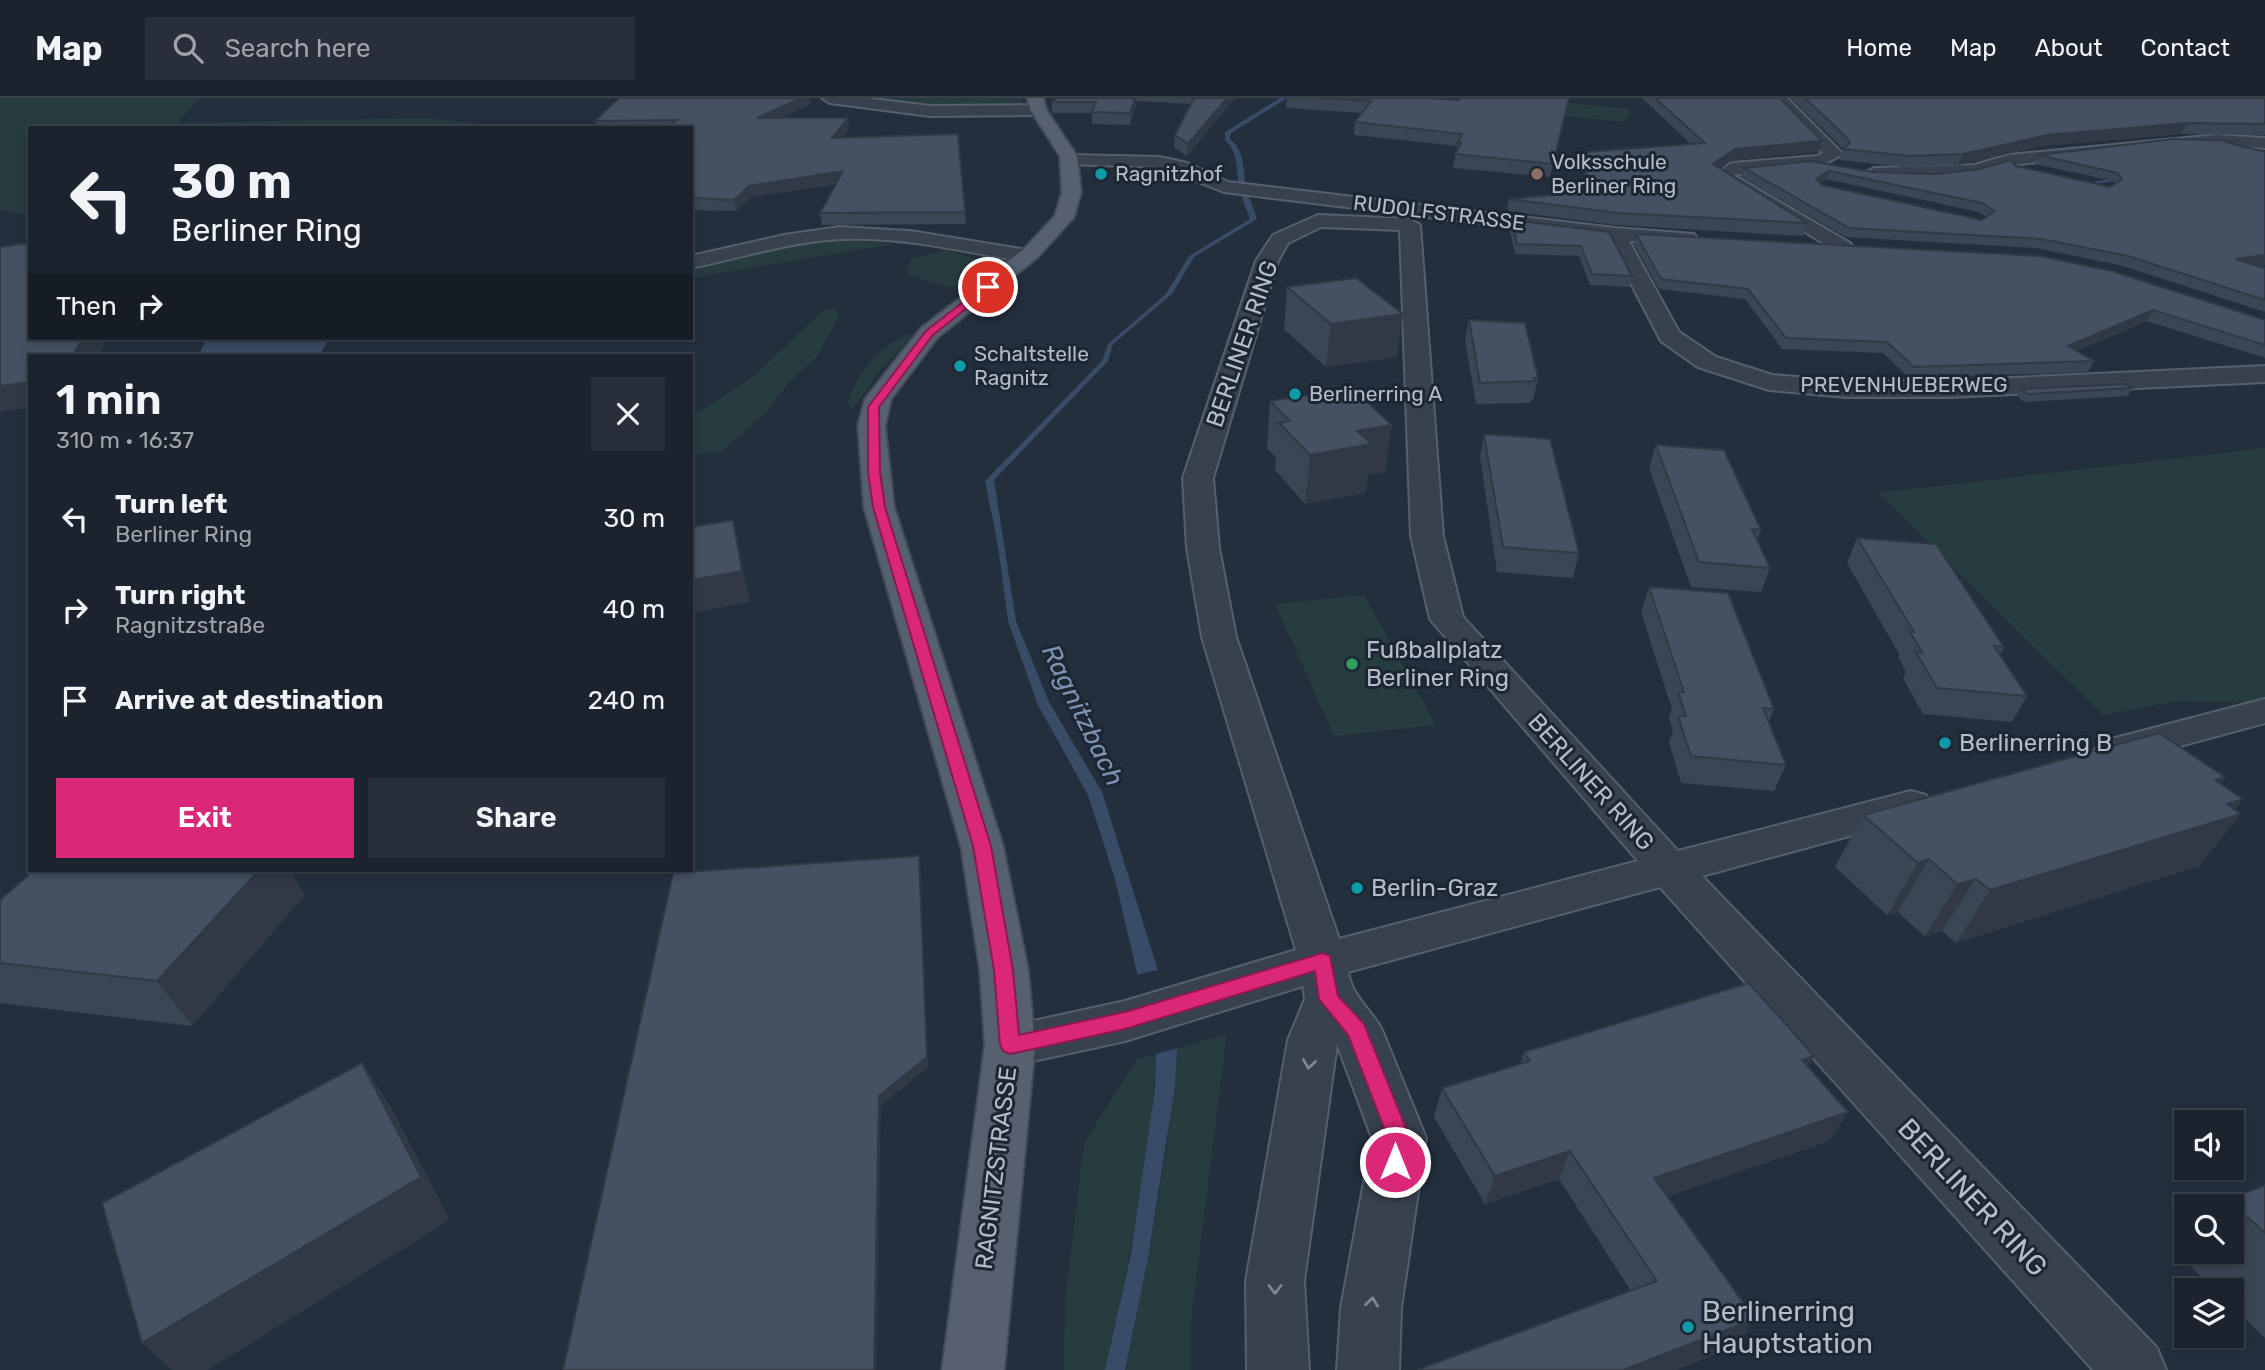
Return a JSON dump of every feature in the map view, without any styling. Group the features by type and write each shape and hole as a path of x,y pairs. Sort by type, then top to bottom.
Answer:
{"main road":[{"path":"1036,104 1071,160"},
{"name":"RAGNITZSTRASSE","path":"973,1370 1010,1045 1004,970 982,846 879,507 874,472 873,407 929,333 1027,256 1062,220 1071,201 1071,160"}],"street":[{"path":"830,98 930,111 1036,104"},
{"path":"1778,98 1834,154 1830,158 1807,162 1726,169 1721,175 1843,247"},
{"path":"1807,162 1846,170 1918,174 1975,170 1996,162 2155,144 2217,140 2265,143"},
{"name":"RUDOLFSTRASSE","path":"1071,160 1160,162 1181,167 1224,187 1258,192 1615,234 1704,239"},
{"path":"1996,162 2045,174"},
{"path":"1757,166 1798,181"},
{"name":"BERLINER RING","path":"1368,1370 1371,1308 1399,1138 1357,1030 1326,980 1219,636 1203,548 1198,478 1267,261 1280,239 1318,221 1410,225 1427,536 1447,620 1669,869 2134,1370"},
{"path":"693,262 796,238 839,233 875,233 1027,256"},
{"name":"PREVENHUEBERWEG","path":"1615,234 1669,336 1707,362 1769,382 1846,389 1950,389 2265,374"},
{"path":"1801,245 1870,249"},
{"path":"2085,759 2265,711"},
{"name":"BERLINER RING","path":"1010,1045 1125,1021 1217,995 1326,980 1669,869 1951,795"},
{"path":"1278,1370 1275,1280 1313,1040 1326,980"}],"green space":[{"path":"0,98 205,98 198,99 178,123 426,118 499,126 28,126 28,215 0,210"},
{"path":"851,98 1023,98 1019,108 939,109"},
{"path":"1516,98 1631,109 1625,122 1481,108"},
{"path":"830,238 895,244 693,278 693,268"},
{"path":"946,250 990,263 992,269 970,283 951,287 907,274 911,259"},
{"path":"836,307 838,318 817,356 788,384 766,412 724,450 693,456 693,416 753,377 821,312"},
{"path":"914,333 878,373 853,409 848,404 863,371 881,351"},
{"path":"2265,448 2265,703 2177,701 2103,715 1878,493"},
{"name":"Fußballplatz Berliner Ring","path":"1364,595 1436,725 1334,736 1275,604"},
{"path":"1227,1034 1191,1320 1191,1370 1125,1370 1163,1169 1177,1048"},
{"path":"1156,1054 1144,1173 1105,1370 1064,1370 1065,1302 1084,1143 1137,1059"}],"water":[{"name":"Ragnitzbach","path":"1280,98 1287,98 1231,133 1230,139 1241,155 1247,190 1257,219 1194,257 1172,294 1113,344 1108,361 994,480 1016,621 1049,702 1102,792 1158,970 1177,1048 1175,1086 1148,1258 1125,1370 1105,1370 1131,1254 1155,1089 1156,1054 1115,879 1088,795 1038,705 1008,621 998,546 985,481 1102,361 1108,344 1166,294 1189,256 1250,219 1240,190 1235,156 1225,140 1225,132"},
{"path":"206,340 329,340 320,354 199,354"}],"pier":[{"path":"1161,969 1181,1047 1152,1055 1136,975"}],"building":[{"path":"619,98 801,98 757,118 848,118 832,138 958,134 965,212 820,213 843,171 749,186 734,200 693,198 693,126 668,126 678,120 595,121"},
{"path":"1056,98 1135,98 1130,113 1092,112 1096,102 1052,102"},
{"path":"1194,98 1227,98 1188,144 1175,135"},
{"path":"1320,98 1569,98 1553,164 1455,154 1462,134 1355,122 1371,101"},
{"path":"1655,98 1780,98 1822,141 1735,149 1713,164 1807,223 1618,213 1509,199 1587,192 1587,152 1705,143"},
{"path":"1805,98 2265,98 2265,124 2187,123 2048,135 1963,154 1909,156 1843,149 1850,143 1846,137"},
{"path":"2174,139 2240,141 2225,142 2265,152 2265,255 2235,259 2265,268 2265,300 2128,256 2041,239 1849,228 1744,168 1810,161 1873,172 1936,174 1980,169 2011,160 2016,166 2110,187 2122,179 2117,173 2039,155","holes":["1829,171 1982,203 1995,211 1982,220 1822,185 1816,179"]},
{"path":"1512,220 1609,232 1632,276 1592,274 1581,246 1517,244"},
{"path":"1636,234 2040,256 2112,271 2265,320 2265,345 2153,310 2068,346 2094,361 1914,367 1887,342 1786,338 1748,289 1661,279"},
{"path":"28,243 28,340 82,340 74,354 28,354 28,382 0,386 0,247"},
{"path":"1356,278 1403,314 1331,324 1287,287"},
{"path":"1469,320 1525,323 1538,378 1534,378 1535,381 1480,383"},
{"path":"2125,384 2132,388 2028,394 2021,389"},
{"path":"1352,388 1392,425 1357,431 1372,444 1310,455 1279,423 1290,421 1270,401"},
{"path":"1484,434 1550,439 1579,553 1503,547"},
{"path":"1656,445 1724,450 1761,530 1752,529 1770,568 1699,562"},
{"path":"733,520 742,571 693,580 693,527"},
{"path":"1857,538 1936,544 2004,647 1994,646 2027,696 1937,688 1916,652 1923,653 1910,632 1914,632"},
{"path":"1649,587 1728,593 1774,709 1763,708 1786,765 1691,756 1678,716 1686,716 1678,692 1684,692"},
{"path":"2159,733 2225,777 2215,780 2243,799 2227,804 2241,814 1990,890 1976,879 1957,884 1929,859 1918,863 1863,815"},
{"path":"919,856 927,1057 879,1096 874,1370 563,1370 673,873"},
{"path":"32,872 257,872 157,981 0,963 0,900"},
{"path":"1749,983 1814,1056 1802,1060 1848,1112 1654,1178 1755,1319 1623,1370 1417,1370 1657,1281 1570,1151 1495,1176 1442,1088 1530,1061 1524,1052"},
{"path":"362,1063 421,1177 142,1343 102,1203"},
{"path":"2265,1185 2265,1233 2244,1214 2243,1194"}],"waterway":[{"path":"2097,182 2123,178"}],"place":[{"name":"Ragnitzhof","path":"1101,174"},
{"name":"Volksschule Berliner Ring","path":"1537,174"},
{"name":"Schaltstelle Ragnitz","path":"960,366"},
{"name":"Berlinerring A","path":"1295,394"},
{"name":"Fußballplatz Berliner Ring","path":"1352,664"},
{"name":"Berlinerring B","path":"1945,743"},
{"name":"Berlin-Graz","path":"1357,888"},
{"name":"Berlinerring Hauptstation","path":"1688,1327"}],"route":[{"path":"988,287 929,333 873,407 874,472 879,507 982,846 1004,970 1010,1045 1125,1021 1323,961 1329,999 1357,1030 1399,1138 1395,1162"}]}
